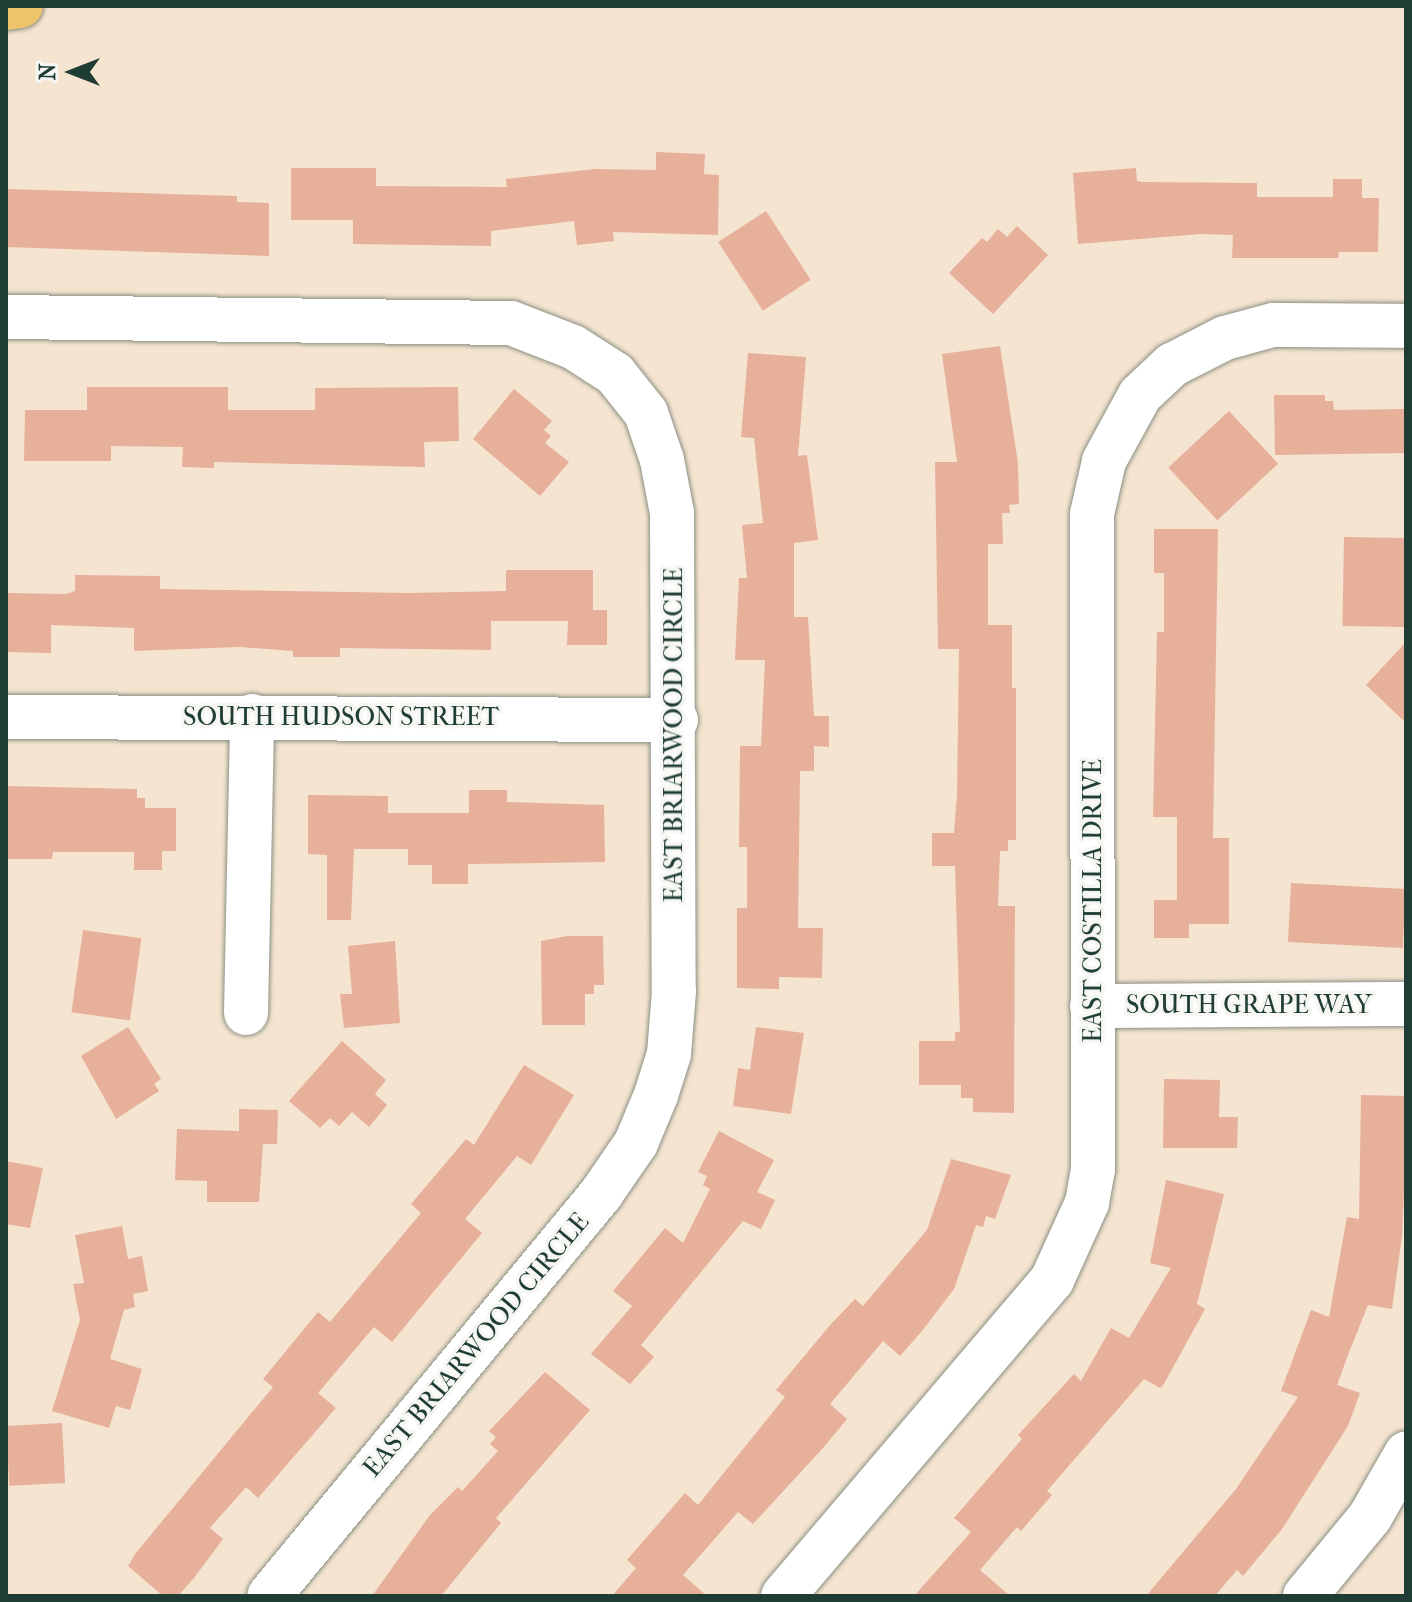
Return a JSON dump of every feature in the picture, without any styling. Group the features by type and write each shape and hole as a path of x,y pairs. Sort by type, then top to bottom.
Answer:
{"main road":[{"path":"6,8 21,6"}],"street":[{"name":"EAST BRIARWOOD CIRCLE","path":"6,317 452,319 511,323 573,347 615,374 646,413 662,460 672,513 676,720 669,1054 636,1143 601,1194 269,1596"},
{"name":"EAST COSTILLA DRIVE","path":"783,1596 1052,1280 1070,1248 1093,1170 1092,514 1104,461 1140,395 1172,365 1225,338 1273,325 1406,326"},
{"path":"246,1013 252,716"},
{"name":"SOUTH HUDSON STREET","path":"6,717 676,720"},
{"name":"SOUTH GRAPE WAY","path":"1092,1006 1406,1004"},
{"path":"1305,1596 1370,1517 1406,1454"}],"building":[{"path":"656,152 705,154 704,174 719,175 718,235 613,232 614,241 577,245 574,221 491,231 491,246 353,244 353,220 291,220 291,168 376,168 376,186 507,187 506,179 595,169 656,170"},
{"path":"1136,168 1137,181 1142,182 1257,183 1257,197 1333,197 1333,179 1362,179 1362,198 1379,198 1378,252 1339,252 1338,258 1232,258 1233,235 1201,234 1078,244 1073,173"},
{"path":"6,189 237,196 237,202 269,203 269,256 6,247"},
{"path":"766,211 811,280 763,311 718,242"},
{"path":"1017,226 1048,255 993,314 949,273 982,238 987,242 998,229 1007,237"},
{"path":"1000,346 1018,463 1019,504 1009,505 1010,513 1002,513 1003,544 988,544 988,625 1012,625 1012,688 1016,688 1016,840 1008,840 1008,851 1000,851 998,906 1015,906 1014,1113 973,1112 973,1098 961,1098 961,1085 919,1085 919,1041 955,1041 955,1032 960,1032 955,866 932,866 932,833 954,833 957,795 959,649 938,649 935,462 957,462 942,354"},
{"path":"748,353 806,357 798,456 807,455 818,540 794,543 794,617 808,617 814,716 829,716 829,747 814,746 814,771 800,771 798,928 823,928 822,978 779,977 779,989 737,988 737,908 747,908 747,847 739,847 740,746 761,746 765,660 735,660 739,578 747,578 742,525 763,523 754,438 741,437"},
{"path":"87,387 228,387 228,410 315,410 315,388 458,387 459,441 424,442 425,467 214,462 214,468 182,467 183,447 111,446 111,461 24,461 25,410 87,410"},
{"path":"514,389 552,421 544,430 551,436 545,443 569,462 540,496 473,439"},
{"path":"1274,395 1325,395 1325,401 1333,401 1334,410 1406,409 1406,453 1275,455"},
{"path":"1229,411 1278,464 1217,520 1168,468"},
{"path":"1154,529 1218,529 1213,838 1229,838 1229,924 1189,924 1189,938 1154,938 1154,900 1177,900 1177,817 1153,817 1157,632 1164,632 1164,573 1154,573"},
{"path":"1344,537 1406,538 1404,627 1342,626"},
{"path":"506,570 593,570 593,610 607,610 607,645 567,645 568,621 491,621 491,650 340,648 340,657 293,657 293,651 239,647 134,651 134,628 51,625 51,653 6,652 6,593 66,594 75,591 75,575 160,576 160,589 410,593 506,591"},
{"path":"1406,642 1406,723 1366,685"},
{"path":"6,786 137,789 137,798 145,798 145,808 176,808 176,851 162,851 162,870 134,870 134,852 53,852 52,859 6,859"},
{"path":"469,790 507,790 507,802 604,805 605,862 468,864 468,884 432,884 432,865 408,865 408,849 354,849 351,920 327,920 327,855 308,854 308,795 388,796 388,813 469,813"},
{"path":"1291,883 1406,889 1403,948 1288,942"},
{"path":"83,930 141,938 130,1020 71,1012"},
{"path":"567,936 603,936 604,985 594,985 594,994 585,994 585,1025 542,1025 541,941"},
{"path":"395,941 400,1023 344,1028 340,994 352,994 348,946"},
{"path":"128,1027 161,1079 154,1084 159,1091 116,1119 81,1056"},
{"path":"756,1027 804,1033 791,1114 733,1106 738,1068 750,1070"},
{"path":"342,1041 386,1080 375,1094 387,1105 369,1127 352,1112 339,1126 330,1118 320,1128 289,1101"},
{"path":"524,1065 574,1095 531,1165 517,1156 465,1219 482,1233 392,1342 374,1327 318,1393 336,1408 258,1498 246,1487 210,1528 223,1539 194,1578 178,1596 163,1596 128,1566 135,1554 273,1387 263,1379 318,1312 330,1322 421,1213 411,1204 466,1139 474,1145"},
{"path":"1164,1079 1220,1080 1219,1117 1238,1117 1237,1148 1163,1148"},
{"path":"1361,1095 1406,1096 1406,1150 1402,1236 1392,1309 1368,1305 1337,1385 1360,1393 1348,1426 1282,1529 1243,1576 1237,1570 1215,1596 1146,1596 1236,1489 1298,1397 1281,1391 1311,1310 1329,1317 1347,1217 1359,1219"},
{"path":"239,1109 278,1110 277,1144 263,1144 259,1202 207,1202 207,1181 175,1180 177,1129 239,1131"},
{"path":"719,1131 774,1160 757,1192 775,1200 761,1229 743,1221 641,1345 654,1357 630,1384 591,1354 632,1306 613,1291 665,1228 683,1243 710,1189 703,1185 707,1176 698,1172"},
{"path":"951,1159 1011,1175 995,1219 986,1216 983,1227 976,1225 954,1289 922,1331 900,1356 883,1341 830,1404 847,1419 823,1448 753,1524 738,1512 683,1575 707,1596 612,1596 636,1568 627,1560 685,1493 698,1505 785,1397 776,1390 855,1299 863,1306 927,1230"},
{"path":"6,1161 43,1168 30,1228 6,1224"},
{"path":"1166,1180 1224,1194 1197,1304 1205,1309 1164,1384 1160,1388 1144,1379 1047,1491 1052,1495 1021,1531 1017,1527 980,1570 1010,1596 914,1596 971,1532 954,1518 1022,1439 1018,1435 1074,1374 1081,1381 1111,1328 1129,1338 1171,1268 1150,1263"},
{"path":"122,1226 128,1259 142,1256 148,1291 133,1294 135,1307 124,1310 110,1359 142,1369 130,1410 116,1406 109,1428 52,1411 80,1320 73,1284 84,1283 75,1235"},
{"path":"545,1372 590,1410 496,1518 501,1523 441,1596 372,1596 430,1515 458,1487 462,1491 498,1451 490,1444 496,1437 489,1431"},
{"path":"62,1423 65,1483 9,1486 6,1426"}]}
